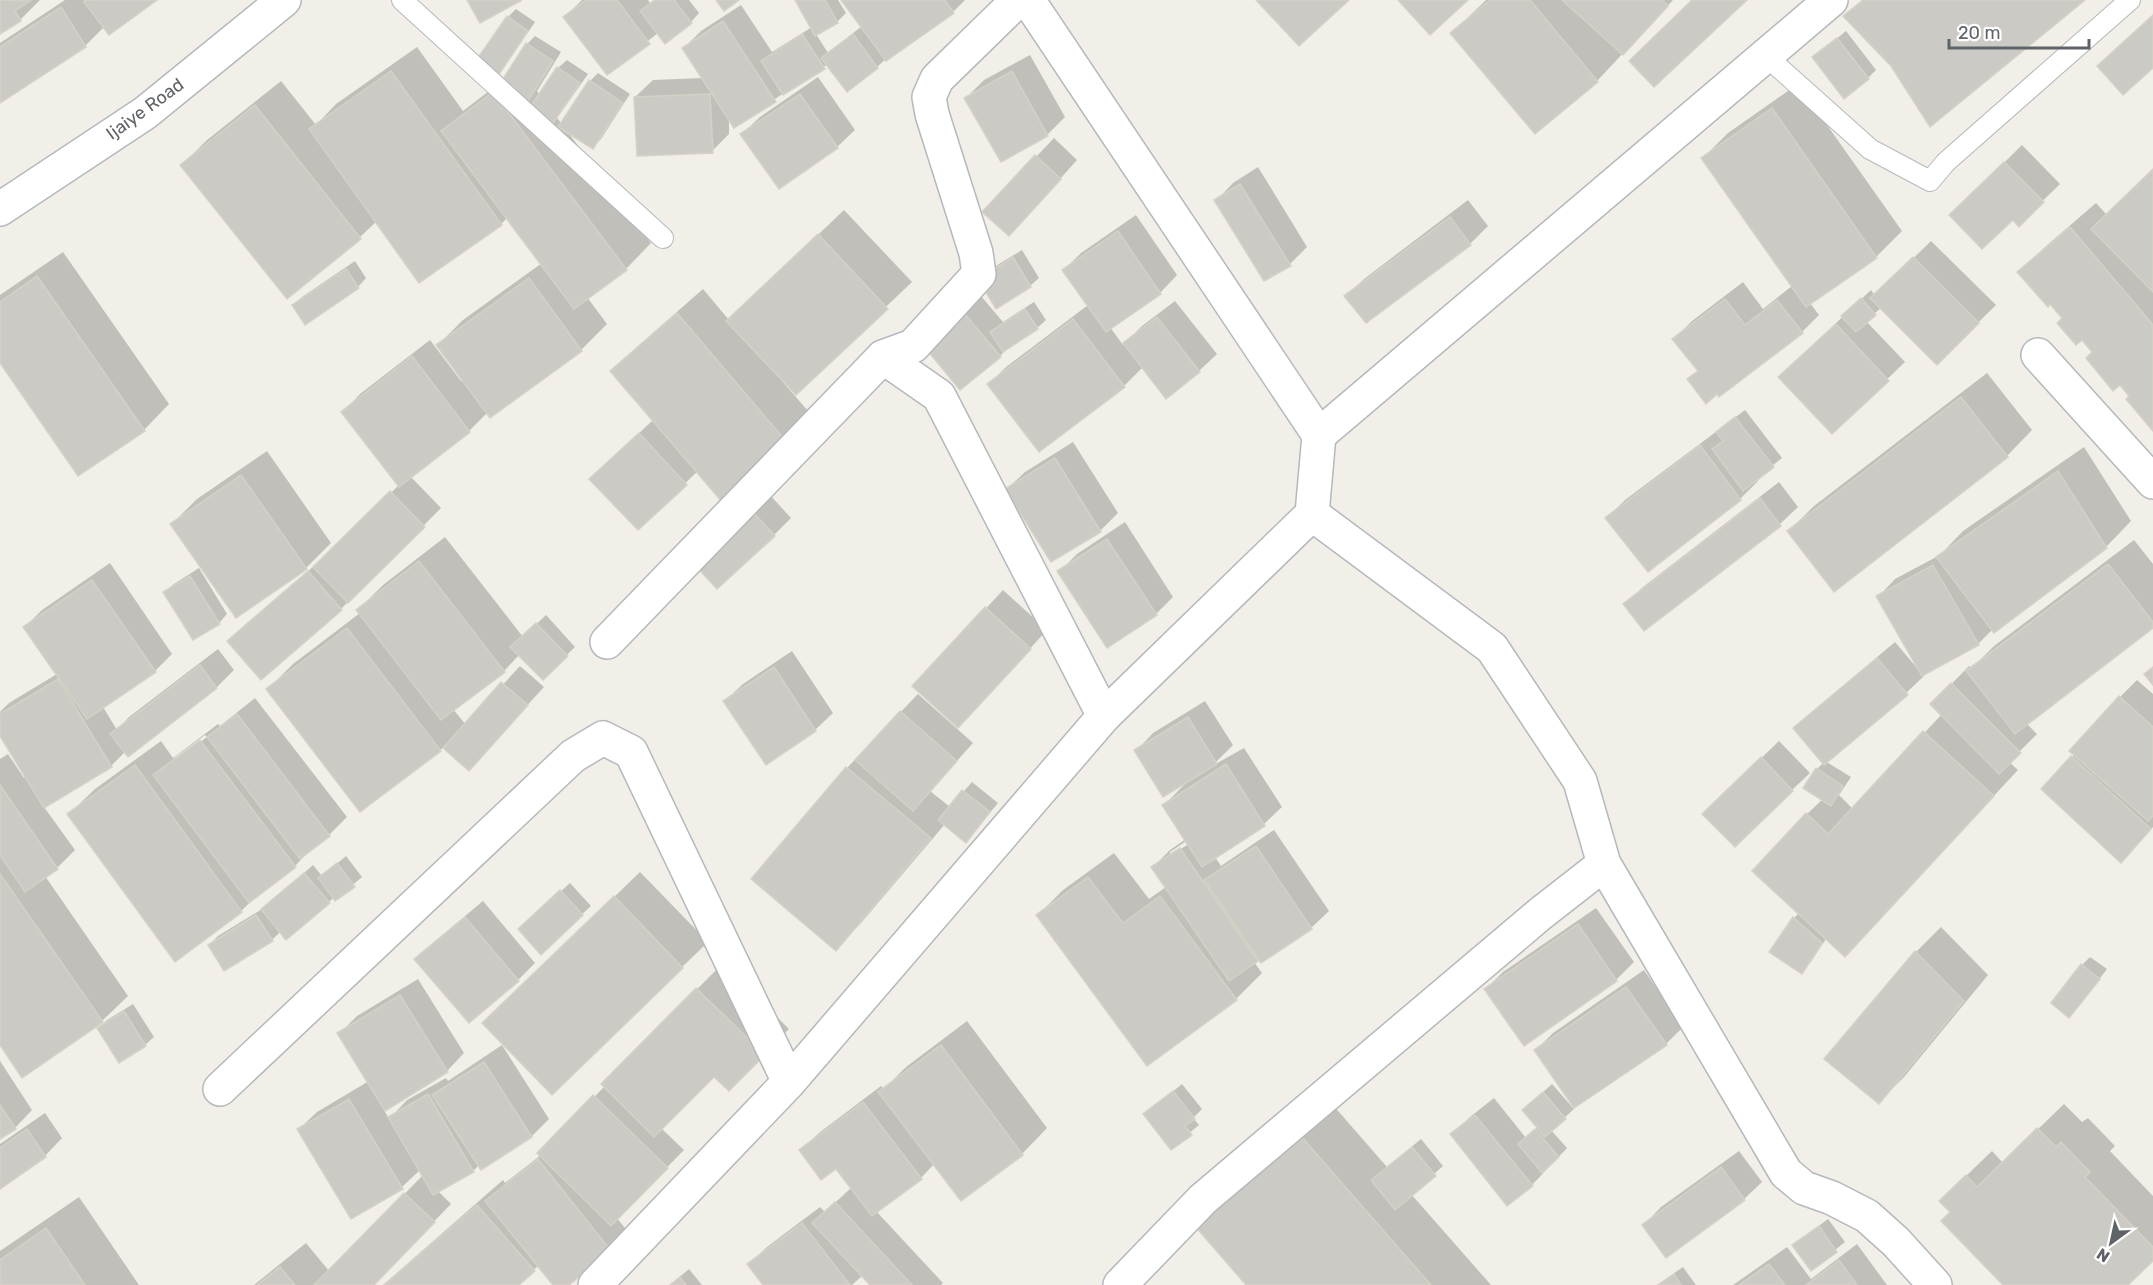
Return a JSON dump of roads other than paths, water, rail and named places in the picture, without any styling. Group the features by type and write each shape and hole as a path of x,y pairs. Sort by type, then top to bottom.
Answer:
{"street":[{"name":"Ijaiye Road","path":"0,209 145,113 284,0"},
{"path":"607,642 883,357 913,346 979,274 976,253 932,114 929,97 937,79 1018,0"},
{"path":"595,1285 789,1082 1104,716 1312,514 1319,435 1028,0"},
{"path":"1319,435 1831,0"},
{"path":"2038,355 2153,482"},
{"path":"883,357 939,396 1104,716"},
{"path":"1312,514 1492,648 1580,781 1604,864 1786,1173 1804,1188 1832,1198 1867,1216 1896,1242 1935,1285"},
{"path":"220,1089 573,756 603,738 632,752 789,1082"},
{"path":"1120,1285 1203,1199 1540,914 1604,864"}],"lane":[{"path":"402,0 663,238"},
{"path":"1766,56 1870,148 1930,181 1946,162 2130,0"}]}
